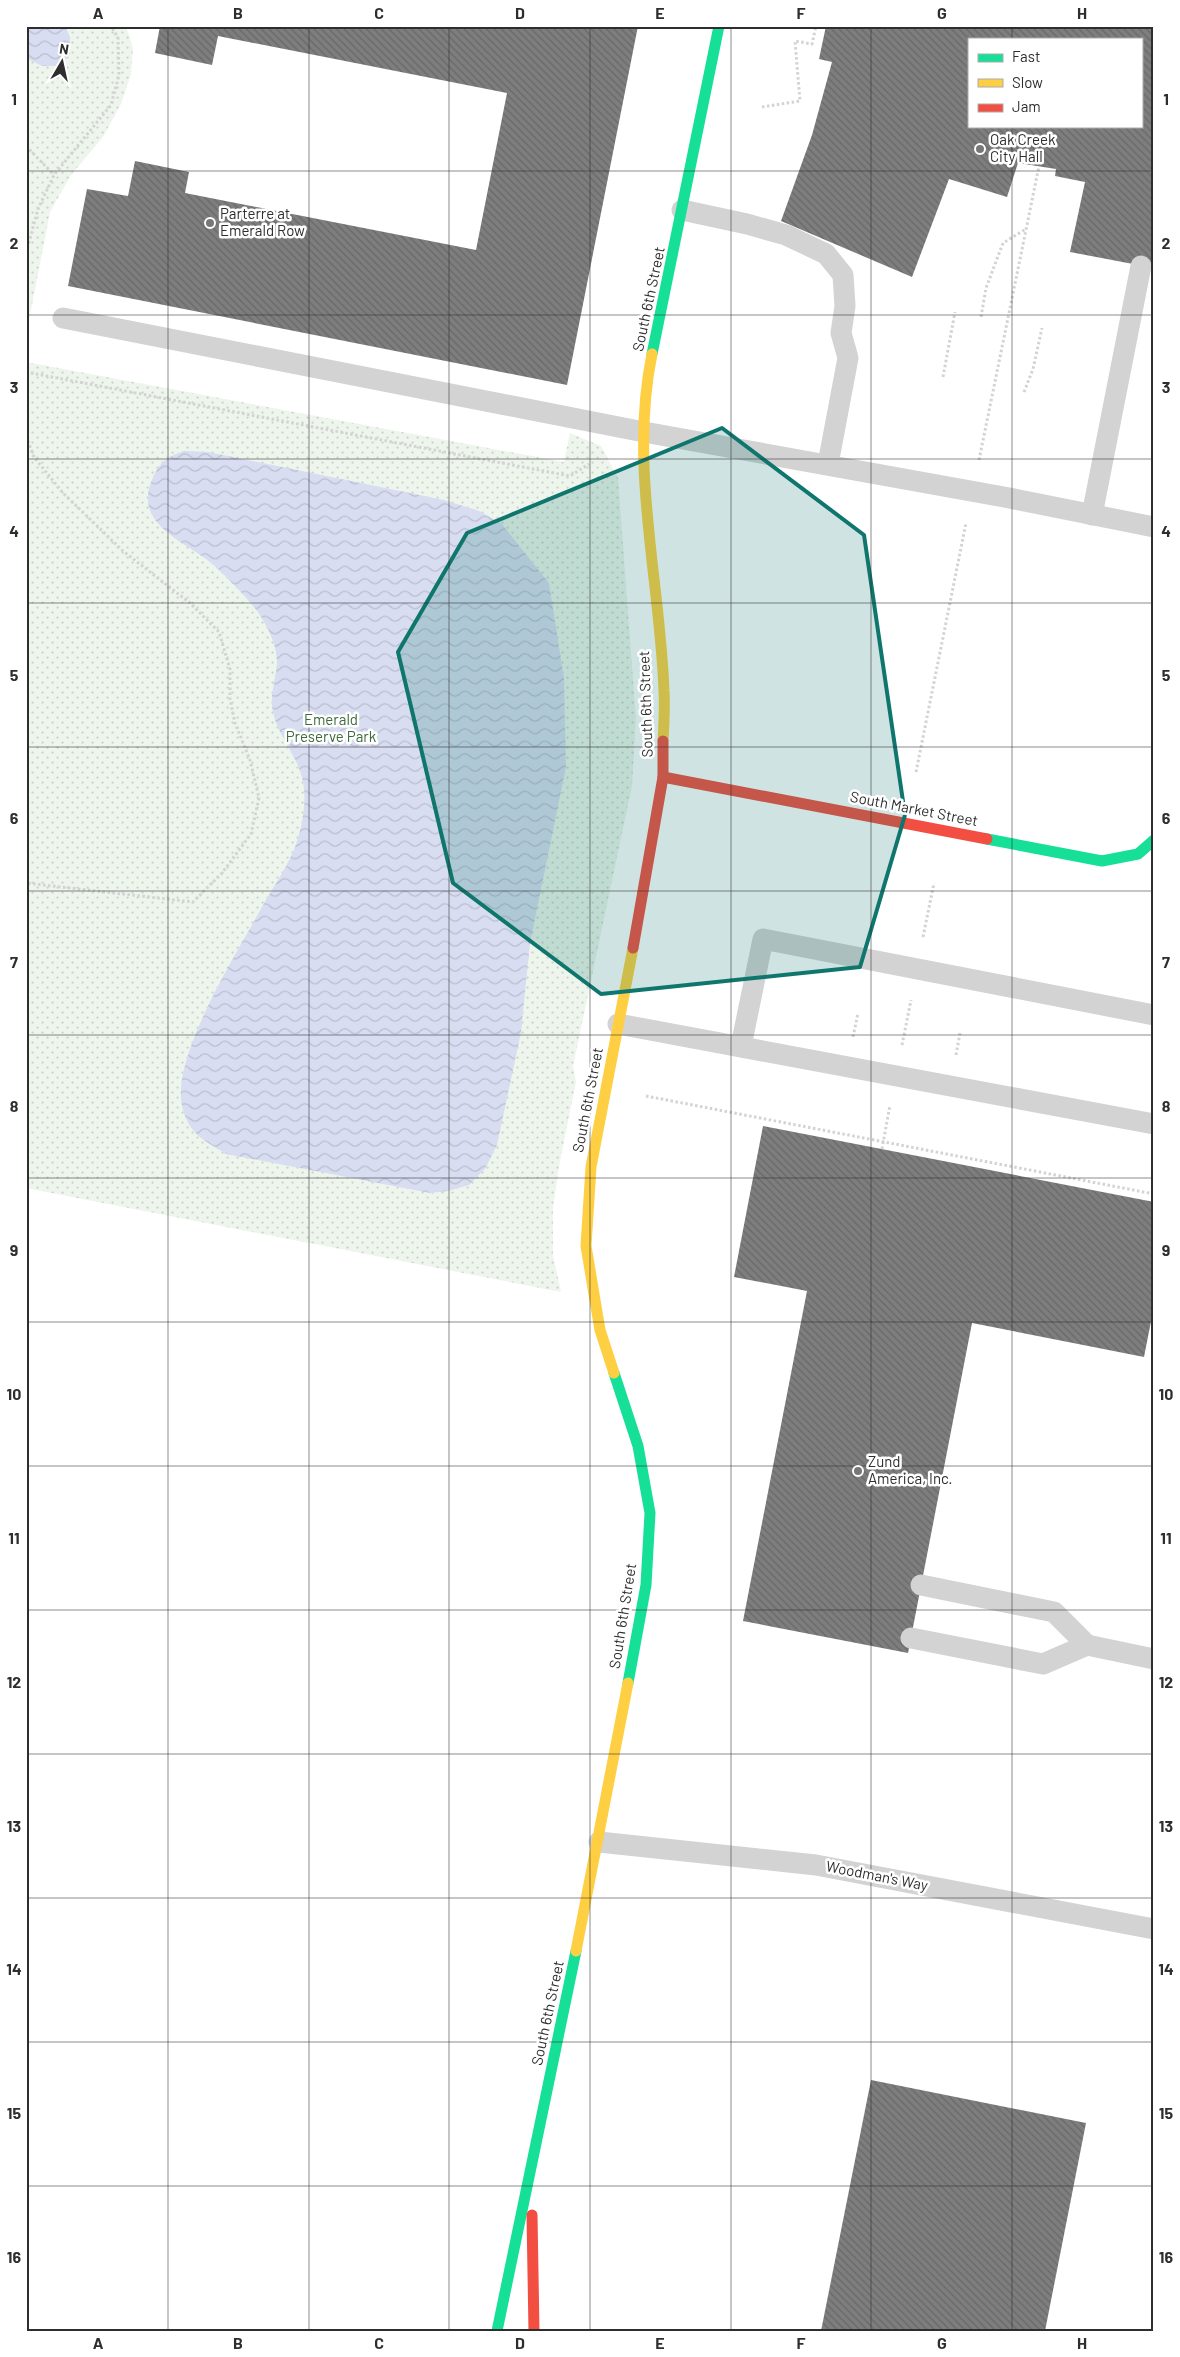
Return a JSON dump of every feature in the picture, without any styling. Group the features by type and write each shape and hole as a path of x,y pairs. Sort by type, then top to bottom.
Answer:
{"street":[{"name":"South 6th Street","path":"496,2331 531,2173 599,1842 646,1585 650,1513 638,1446 600,1330 586,1246 591,1167 655,831 663,776 664,691 644,474 646,389 719,26"},
{"name":"South Market Street","path":"663,776 1102,861 1138,854 1154,840"},
{"name":"South 6th Street","path":"531,2173 534,2331"}],"lane":[{"path":"682,210 778,233 826,254 843,275 845,306 841,333 848,358 828,464"},
{"path":"1092,515 1141,266"},
{"path":"63,318 644,432 973,491 1154,527"},
{"path":"741,1046 763,939 1154,1015"},
{"path":"618,1024 1154,1124"},
{"path":"922,1585 1054,1612 1087,1645 1154,1659"},
{"path":"911,1638 1043,1664 1087,1645"},
{"name":"Woodman's Way","path":"599,1842 816,1865 1154,1929"}],"path":[{"path":"26,253 38,209 54,176 111,105 119,75 118,38 112,26"},
{"path":"762,107 800,101 795,41 812,44 816,26"},
{"path":"26,146 54,176"},
{"path":"916,772 1038,166"},
{"path":"980,317 986,288 1003,243 1026,228"},
{"path":"943,377 955,312"},
{"path":"1024,392 1033,369 1042,328"},
{"path":"26,372 570,476 589,464"},
{"path":"26,436 34,458 63,493 123,551 190,602 219,632 230,669 230,699 235,723 250,760 259,798 251,834 222,873 193,902 26,883"},
{"path":"882,1149 934,883"},
{"path":"646,1096 1154,1194"}],"highlighted area":[{"path":"722,428 864,535 905,815 860,967 601,994 453,883 398,652 467,533"}],"green space":[{"path":"26,26 126,26 133,48 131,74 121,104 103,137 71,175 50,212 26,336"},
{"name":"Emerald Preserve Park","path":"26,362 564,462 570,433 601,446 618,478 636,719 632,786 573,1066 576,1082 553,1207 553,1255 561,1292 26,1188"}],"water":[{"path":"26,26 65,26 70,37 70,54 60,66 42,66 26,58"},
{"path":"184,451 208,452 444,500 479,511 501,523 549,583 564,678 566,767 530,943 521,1032 497,1145 485,1169 469,1185 448,1191 430,1193 226,1154 197,1135 185,1116 182,1106 181,1086 191,1046 216,989 292,854 302,823 304,790 296,762 281,734 274,715 272,700 277,658 267,627 257,611 230,581 210,562 164,530 155,520 149,508 148,495 157,469 168,458"}],"building":[{"name":"Parterre at Emerald Row","path":"160,26 638,26 567,385 68,286 87,189 128,196 135,161 189,172 185,193 476,250 507,93 218,36 212,65 155,53"},
{"name":"Oak Creek City Hall","path":"826,26 1154,26 1154,268 1070,252 1085,182 1055,176 1056,169 1018,163 1007,197 949,179 912,277 781,221 812,135 832,62 819,59"},
{"name":"Zund America, Inc.","path":"763,1126 1154,1202 1154,1306 1144,1357 972,1323 908,1653 743,1621 807,1291 734,1277"},
{"path":"871,2080 1086,2123 1045,2331 821,2331"}],"traffic: fast":[{"path":"652,354 719,26"},
{"path":"987,839 1102,861 1138,854 1154,840"},
{"path":"614,1373 638,1446 650,1513 646,1585 628,1683"},
{"path":"497,2331 576,1951"}],"traffic: slow":[{"path":"652,354 646,396 645,480 661,649 664,703 663,741"},
{"path":"614,1373 600,1330 586,1246 591,1167 633,948"},
{"path":"576,1951 628,1683"}],"traffic: jam":[{"path":"633,948 663,777 663,741"},
{"path":"663,777 987,839"},
{"path":"532,2215 534,2331"}],"place":[{"name":"Oak Creek City Hall","path":"980,149"},
{"name":"Parterre at Emerald Row","path":"210,223"},
{"name":"Zund America, Inc.","path":"858,1471"}]}
